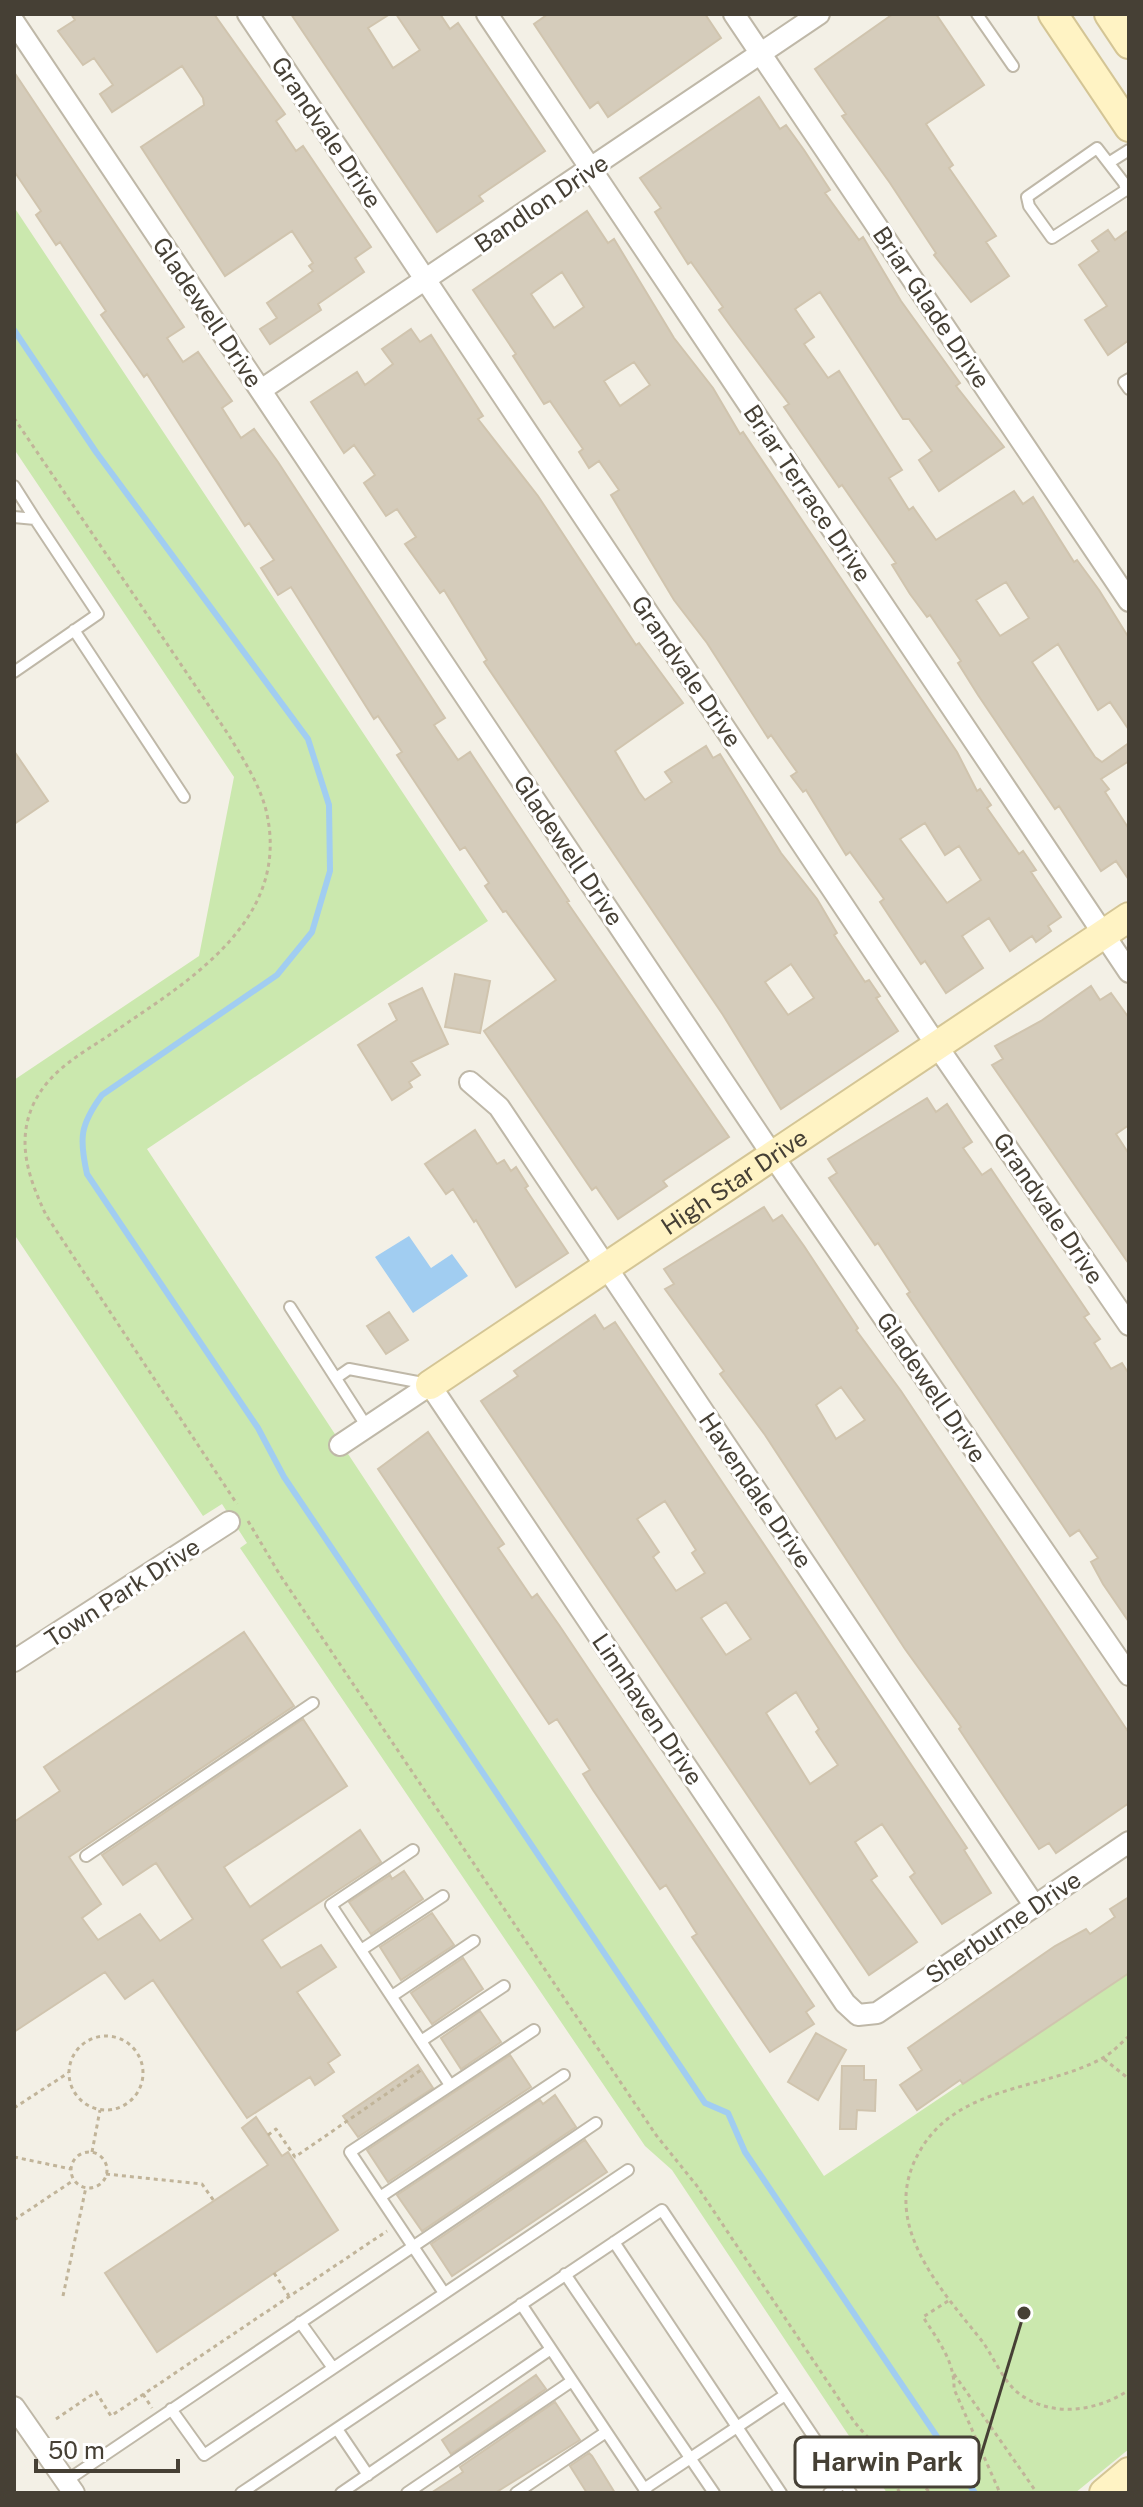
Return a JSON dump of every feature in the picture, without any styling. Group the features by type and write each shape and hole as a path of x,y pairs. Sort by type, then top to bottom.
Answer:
{"street":[{"name":"Grandvale Drive","path":"248,14 937,1046 1129,1325"},
{"name":"Briar Terrace Drive","path":"487,14 1129,972"},
{"name":"Briar Glade Drive","path":"734,14 1129,601"},
{"name":"Bandlon Drive","path":"261,390 819,14"},
{"path":"1053,14 1129,127"},
{"path":"1109,14 1129,44"},
{"name":"Gladewell Drive","path":"14,22 773,1156 1129,1675"},
{"name":"High Star Drive","path":"340,1445 1129,917"},
{"name":"Havendale Drive","path":"470,1082 499,1107 1034,1905"},
{"name":"Linnhaven Drive","path":"430,1385 845,2003 858,2015 877,2013"},
{"name":"Town Park Drive","path":"14,1661 229,1522"},
{"name":"Sherburne Drive","path":"877,2013 1129,1842"},
{"path":"15,2411 70,2487"},
{"path":"1104,2493 1129,2472"}],"lane":[{"path":"977,14 1013,66"},
{"path":"1097,148 1110,162 1126,190 1052,238 1029,206 1027,197 1097,148"},
{"path":"1110,162 1129,150"},
{"path":"1129,379 1124,382 1129,389"},
{"path":"14,486 98,614 14,672"},
{"path":"14,517 35,519"},
{"path":"74,630 184,797"},
{"path":"290,1307 367,1427"},
{"path":"336,1378 349,1369 430,1385"},
{"path":"86,1856 313,1703"},
{"path":"413,1850 331,1905 450,2085"},
{"path":"361,1950 443,1896"},
{"path":"392,1996 474,1941"},
{"path":"421,2041 504,1986"},
{"path":"444,2293 350,2152 534,2030"},
{"path":"380,2197 564,2075"},
{"path":"70,2487 171,2409 596,2123"},
{"path":"171,2409 204,2455 628,2170"},
{"path":"241,2493 662,2210 847,2488 829,2493"},
{"path":"614,2242 781,2493"},
{"path":"565,2274 714,2493"},
{"path":"521,2304 645,2491 785,2395"},
{"path":"300,2322 333,2368"},
{"path":"341,2493 551,2349"},
{"path":"407,2493 572,2381"},
{"path":"337,2429 368,2475"},
{"path":"516,2493 606,2432"}],"path":[{"path":"1129,2036 1103,2059 1050,2079 1024,2082 995,2093 946,2121 920,2151 908,2183 905,2217 921,2258 1018,2394 1052,2407 1076,2410 1111,2401 1129,2390"},
{"path":"95,2038 120,2039 139,2055 143,2079 139,2091 121,2107 100,2110 77,2097 71,2087 69,2072 75,2052 95,2038"},
{"path":"1103,2059 1129,2079 1129,2098"},
{"path":"268,2135 276,2129 295,2157 434,2061"},
{"path":"14,2108 69,2072"},
{"path":"92,2152 100,2110"},
{"path":"92,2152 102,2158 106,2174 100,2184 86,2187 74,2180 71,2169 76,2158 92,2152"},
{"path":"14,2157 71,2169"},
{"path":"106,2174 202,2184 214,2201"},
{"path":"14,2220 74,2180"},
{"path":"63,2296 86,2187"},
{"path":"56,2419 96,2392 111,2416 397,2224"},
{"path":"274,2273 289,2296"},
{"path":"949,2301 923,2317 954,2374 1037,2493"},
{"path":"954,2374 954,2389 1000,2493"},
{"path":"869,2441 900,2493"}],"green space":[{"path":"14,207 488,921 147,1149 824,2176 1129,1971 1129,2449 1075,2493 887,2493 672,2170 645,2146 240,1548 247,1543 222,1504 203,1516 14,1234 14,1080 199,956 234,777 14,449"}],"water":[{"path":"409,1236 431,1268 452,1254 468,1276 413,1313 375,1257"}],"building":[{"path":"71,14 214,14 285,114 276,121 296,151 303,146 371,247 355,258 364,272 318,304 321,310 270,344 260,329 277,318 267,303 313,271 309,266 313,263 292,231 225,276 141,147 204,105 203,98 182,66 112,112 100,94 113,85 94,58 83,65 58,31 75,20"},
{"path":"291,14 390,14 368,28 393,68 420,50 396,14 440,14 450,29 458,23 545,151 479,196 483,201 437,232"},
{"path":"548,14 705,14 721,38 608,117 598,102 590,108 534,24"},
{"path":"893,14 936,14 984,85 926,124 953,165 949,168 996,236 986,242 1009,276 971,302 934,255 936,253 842,116 846,114 815,69"},
{"path":"14,72 184,327 167,338 183,362 198,352 232,401 222,408 241,438 254,429 278,462 445,718 434,725 458,760 470,752 567,902 729,1137 663,1181 667,1186 618,1219 596,1187 592,1190 484,1031 556,980 485,886 489,883 465,847 460,850 397,755 402,752 378,716 374,719 291,587 278,595 261,568 274,560 249,523 245,526 147,374 144,377 101,315 106,311 60,242 56,245 36,215 41,211 14,171"},
{"path":"759,97 780,129 786,125 804,150 830,190 825,193 859,240 863,237 901,301 960,383 956,386 1004,447 939,491 919,460 932,451 909,419 903,419 820,292 795,309 814,337 804,344 828,378 839,371 902,470 889,478 909,510 913,507 936,540 1014,491 1023,504 1033,497 1074,562 1077,560 1099,590 1129,638 1129,730 1110,702 1098,710 1058,644 1032,662 1095,757 1102,762 1129,743 1129,761 1101,779 1109,789 1105,792 1129,829 1129,880 1116,861 1101,871 1059,806 1055,809 978,695 958,663 961,661 930,615 927,617 910,594 892,565 896,563 784,407 789,404 719,310 723,307 691,262 688,264 655,212 661,208 640,178","holes":["1006,582 1029,618 1000,636 976,600"]},
{"path":"587,211 608,243 614,239 674,338 713,388 740,434 743,432 957,752 977,791 980,789 991,805 987,808 1019,854 1023,851 1036,870 1031,872 1061,917 1048,926 1051,931 1036,942 1032,936 1010,951 989,918 962,936 983,968 946,993 925,961 921,964 880,902 884,899 850,852 846,855 806,790 803,792 791,776 797,772 771,735 768,738 707,643 674,600 611,495 619,490 599,461 589,468 579,452 583,449 550,401 544,404 513,356 516,354 473,290","holes":["562,272 584,307 554,328 531,294","634,362 650,385 620,406 604,381","925,823 945,855 959,846 981,880 947,903 900,839"]},
{"path":"1108,230 1115,240 1129,230 1129,340 1108,355 1085,320 1107,306 1079,265 1099,251 1092,241"},
{"path":"411,329 420,342 431,335 483,416 478,419 538,496 636,645 639,643 683,703 615,751 645,800 672,782 665,772 706,746 713,758 720,754 781,853 817,899 837,933 834,935 865,982 869,980 880,996 876,998 898,1031 781,1109 723,1015 484,662 487,660 444,590 440,593 405,544 416,537 397,509 386,516 364,483 375,475 354,445 344,453 311,402 357,372 365,385 393,364 382,349","holes":["791,964 814,998 788,1015 765,982"]},
{"path":"14,751 48,801 14,824"},
{"path":"455,974 490,981 480,1033 445,1027"},
{"path":"1091,986 1100,1000 1111,993 1129,1018 1129,1125 1116,1134 1129,1154 1129,1264 992,1065 1003,1059 995,1046 1041,1021"},
{"path":"422,988 448,1044 411,1062 420,1075 409,1082 412,1087 392,1100 358,1045 397,1020 389,1004"},
{"path":"927,1098 936,1112 947,1104 972,1142 963,1148 982,1175 991,1169 1089,1314 1084,1317 1100,1339 1094,1343 1111,1369 1122,1363 1129,1374 1129,1622 1091,1562 1098,1558 1079,1530 1070,1536 907,1294 910,1292 878,1243 875,1245 829,1178 837,1173 828,1159"},
{"path":"475,1130 497,1164 504,1160 511,1171 516,1167 528,1186 525,1188 568,1253 516,1287 476,1220 474,1222 453,1189 446,1194 425,1164"},
{"path":"764,1207 773,1221 782,1215 858,1328 856,1330 901,1391 1129,1733 1129,1803 1056,1853 1049,1843 1039,1849 765,1435 720,1374 724,1371 665,1289 674,1284 664,1269","holes":["841,1387 865,1420 836,1439 816,1405"]},
{"path":"389,1312 408,1340 386,1354 367,1326"},
{"path":"595,1315 604,1329 615,1322 967,1848 964,1850 991,1893 942,1924 910,1877 915,1873 882,1824 855,1842 877,1876 871,1880 917,1942 869,1975 481,1401 518,1376 514,1371","holes":["665,1501 696,1550 692,1553 705,1573 676,1591 653,1557 659,1552 637,1519","726,1602 751,1639 726,1655 701,1618","796,1692 819,1729 816,1732 838,1765 810,1784 766,1713"]},
{"path":"428,1432 504,1544 498,1548 532,1598 537,1594 559,1625 814,2006 806,2012 814,2024 770,2052 692,1937 697,1934 666,1885 660,1889 593,1790 583,1774 590,1770 557,1719 549,1724 378,1469"},
{"path":"244,1632 294,1706 69,1857 101,1904 82,1918 98,1940 140,1914 160,1941 193,1919 156,1863 123,1885 102,1855 303,1719 347,1786 224,1867 250,1907 360,1830 381,1862 262,1940 281,1968 321,1945 336,1967 297,1992 340,2055 328,2063 334,2072 315,2085 310,2077 247,2118 153,1980 125,1999 105,1972 14,2032 14,1822 60,1791 44,1767"},
{"path":"404,1871 423,1899 371,1934 349,1902 390,1875 392,1879"},
{"path":"1129,1897 1129,1973 963,2084 960,2080 917,2110 900,2085 922,2070 908,2048 1055,1946 1086,1929 1090,1934 1115,1917 1110,1909"},
{"path":"432,1913 454,1945 401,1980 380,1947"},
{"path":"463,1958 483,1989 432,2024 411,1993"},
{"path":"480,2011 501,2042 461,2069 441,2038"},
{"path":"816,2033 846,2050 818,2100 788,2082"},
{"path":"510,2055 531,2087 388,2182 367,2150"},
{"path":"418,2065 433,2088 358,2137 343,2116"},
{"path":"842,2066 864,2066 864,2080 876,2080 875,2111 857,2110 856,2129 840,2129"},
{"path":"555,2095 576,2127 422,2231 397,2195 540,2100 543,2104"},
{"path":"256,2117 282,2156 288,2152 338,2230 157,2352 105,2273 268,2165 242,2128"},
{"path":"585,2140 607,2172 452,2276 431,2244"},
{"path":"536,2375 546,2389 451,2454 442,2440"},
{"path":"555,2402 580,2440 495,2493 431,2493 463,2472 460,2467"},
{"path":"589,2453 615,2493 587,2493 570,2466"}],"waterway":[{"path":"14,330 96,452 308,739 329,805 330,871 312,932 277,975 102,1095 89,1115 83,1132 87,1174 258,1428 284,1477 705,2103 728,2113 745,2152 975,2493"}],"place":[{"name":"Harwin Park","path":"1024,2313"}]}
